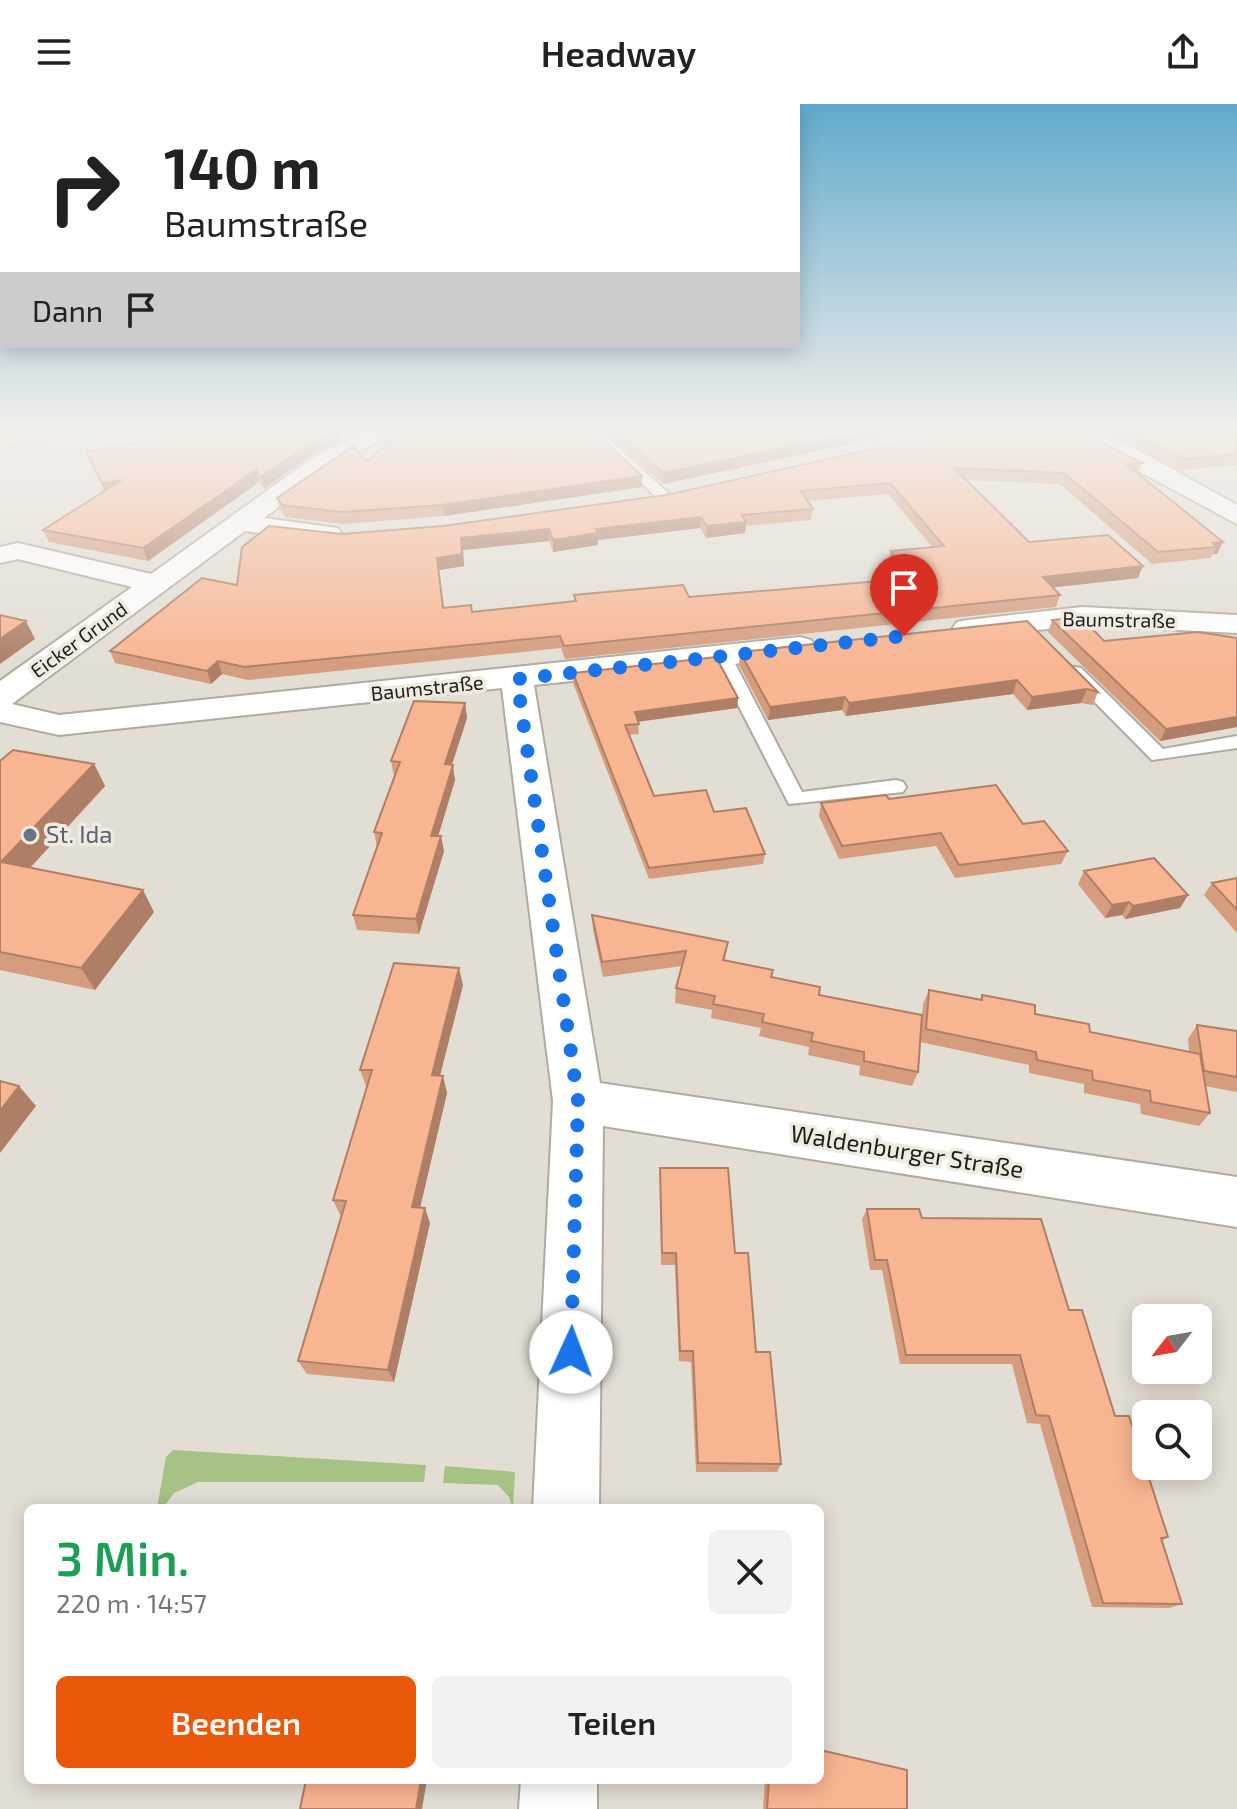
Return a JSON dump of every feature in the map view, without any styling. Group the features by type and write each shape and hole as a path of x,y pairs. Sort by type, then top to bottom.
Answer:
{"street":[{"name":"Eicker Grund","path":"0,697 262,508"},
{"path":"242,523 295,532 358,534"},
{"name":"Eicker Grund","path":"0,555 18,551 157,584"},
{"name":"Baumstraße","path":"934,633 1044,641 1082,616 1237,624"},
{"name":"Baumstraße","path":"0,712 59,725 828,644"},
{"path":"517,679 578,1101 566,1504"},
{"name":"Waldenburger Straße","path":"578,1101 1237,1202"},
{"path":"558,1809 559,1784"}],"lane":[{"path":"1044,641 1159,756 1237,742"},
{"path":"722,656 796,799 896,787"}],"green space":[{"path":"173,1450 426,1465 424,1482 198,1482 174,1493 166,1504 158,1504 166,1457"},
{"path":"445,1466 515,1472 513,1504 498,1485 443,1483"}],"building":[{"path":"78,508 202,508 143,548 43,530"},
{"path":"304,508 405,508 342,512"},
{"path":"576,508 813,509 742,515 746,522 707,526 701,517 596,529 598,533 553,540 549,529 461,538 462,554 437,558 443,608 471,605 472,612 576,601 574,595 683,585 689,597 892,580 886,573 906,571 891,551 944,546 911,508 994,508 1029,542 1108,535 1143,566 1043,577 1060,595 564,646 560,636 244,667 218,661 207,671 110,651 202,578 237,585 242,547 269,526 342,534 443,526"},
{"path":"1105,508 1180,508 1223,542 1213,543 1217,547 1158,552"},
{"path":"0,615 26,621 0,639"},
{"path":"1081,617 1104,641 1198,632 1237,638 1237,717 1166,729 1052,620"},
{"path":"1027,621 1098,692 1087,689 1032,697 1017,680 849,703 845,697 770,707 740,652"},
{"path":"716,657 738,698 635,712 639,724 625,725 654,796 706,790 714,812 746,808 765,854 649,868 573,673"},
{"path":"414,701 465,703 445,764 453,765 431,836 441,836 416,919 353,915 382,833 374,832 400,762 391,761"},
{"path":"13,750 94,764 1,862 143,890 81,968 0,952 0,761"},
{"path":"996,785 1023,824 1044,821 1068,851 959,865 941,833 842,846 821,803 886,795 889,799"},
{"path":"1154,858 1188,895 1133,906 1129,902 1112,905 1084,871"},
{"path":"1237,878 1237,910 1212,883"},
{"path":"592,915 728,942 723,960 773,970 771,977 820,987 819,995 922,1015 918,1072 864,1061 864,1052 811,1041 813,1033 762,1022 764,1014 713,1004 715,996 676,988 686,951 602,962"},
{"path":"394,963 459,968 432,1075 443,1076 412,1207 425,1208 388,1370 298,1361 346,1201 333,1200 372,1070 360,1070"},
{"path":"929,990 982,1000 982,995 1035,1005 1035,1014 1089,1024 1090,1032 1200,1054 1210,1113 1151,1102 1150,1091 1093,1080 1092,1071 1037,1060 1036,1052 926,1029"},
{"path":"1197,1025 1237,1031 1237,1077 1204,1071"},
{"path":"0,1081 19,1086 0,1111"},
{"path":"660,1168 728,1168 735,1253 748,1253 756,1352 770,1352 781,1464 698,1463 693,1351 680,1351 676,1253 662,1253"},
{"path":"867,1209 919,1209 922,1218 1041,1219 1069,1310 1082,1310 1115,1416 1129,1416 1132,1425 1132,1480 1150,1480 1168,1537 1161,1538 1182,1604 1103,1603 1049,1416 1036,1415 1020,1355 906,1355 887,1260 875,1260"},
{"path":"824,1751 907,1770 907,1809 767,1809 769,1784 824,1784"},
{"path":"305,1784 420,1784 416,1809 300,1809"}],"place":[{"name":"St. Ida","path":"30,835"}],"route":[{"path":"571,1352 578,1101 517,679 904,636"}]}
